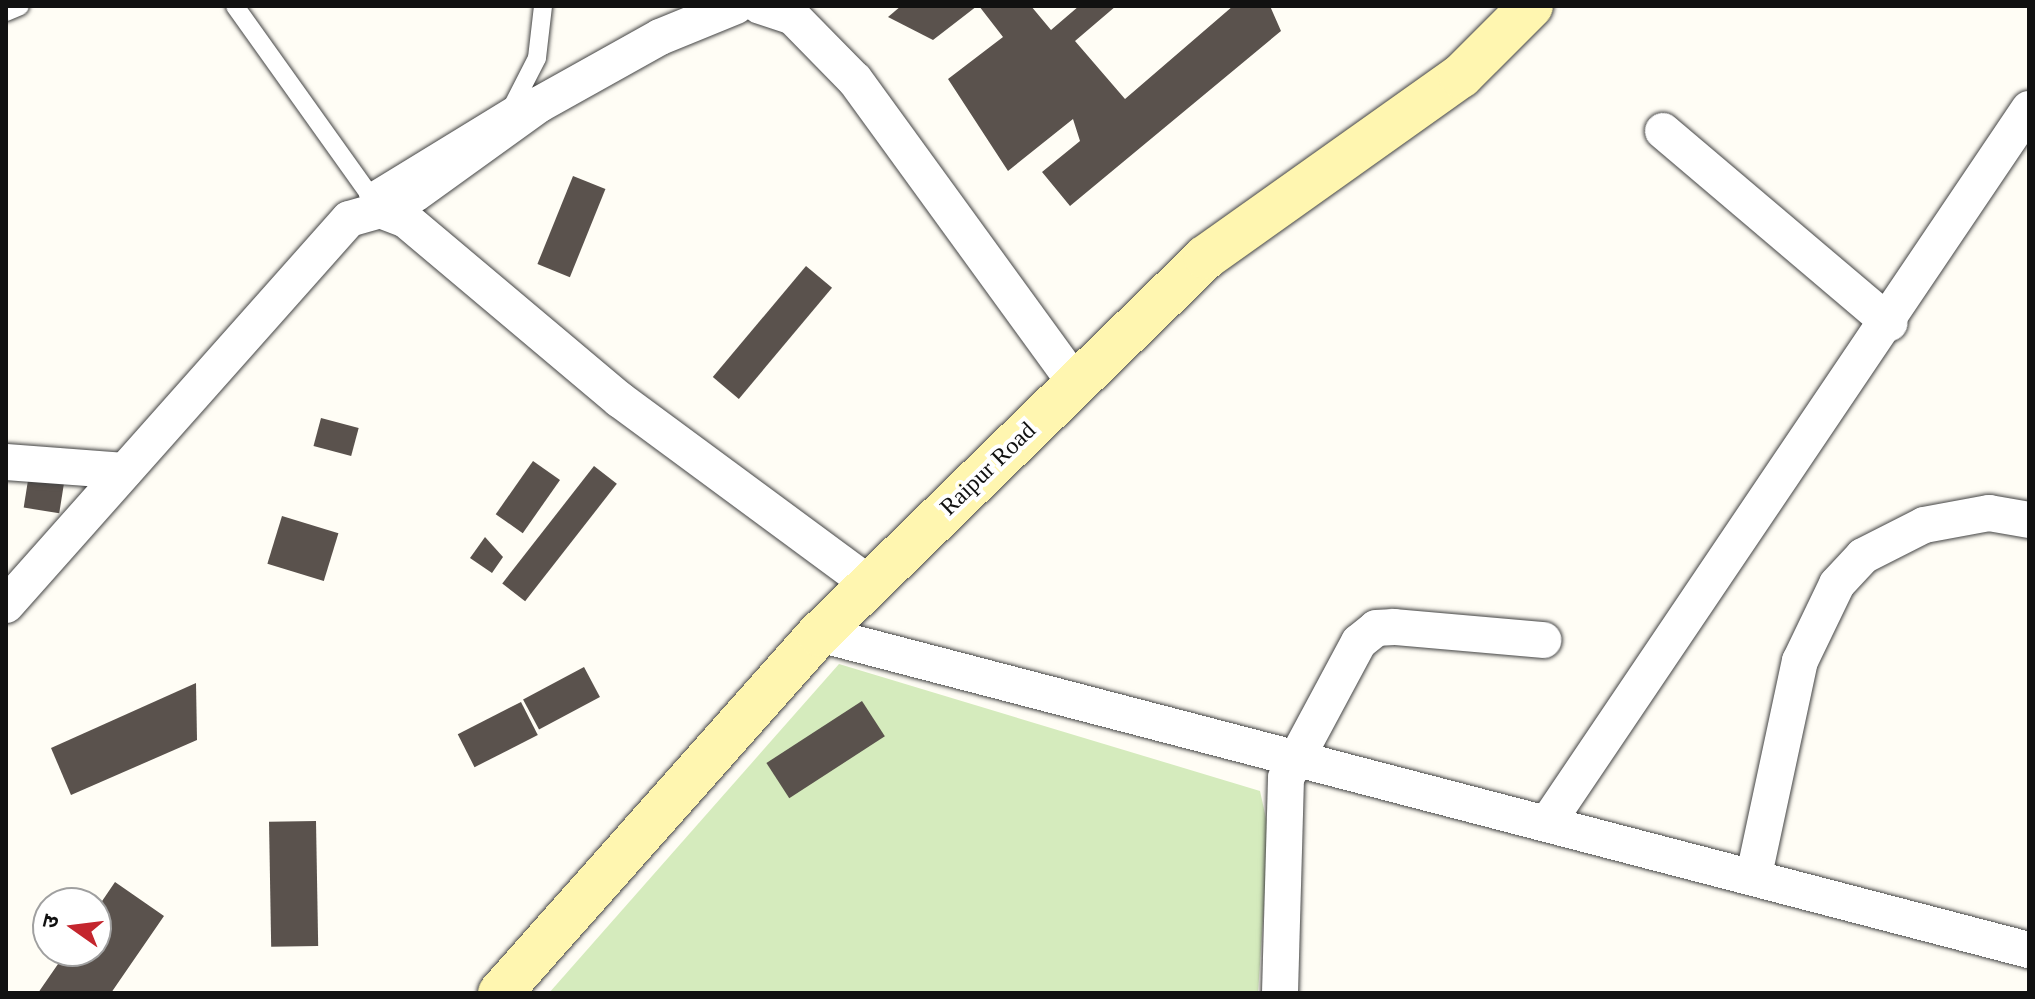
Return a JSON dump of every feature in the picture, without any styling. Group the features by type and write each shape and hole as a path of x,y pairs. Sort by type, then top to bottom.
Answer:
{"main road":[{"name":"Raipur Road","path":"500,993 819,634 1206,257 1461,76 1531,6"}],"street":[{"path":"6,605 349,219 374,202 415,194 540,104 660,37 736,6"},
{"path":"760,6 793,17 855,80 1076,384"},
{"path":"1548,822 1889,323 2029,109"},
{"path":"1663,131 1889,323"},
{"path":"374,202 406,220 620,400 870,584"},
{"path":"6,462 125,471"},
{"path":"1754,875 1800,661 1837,584 1872,550 1924,525 1989,513 2029,520"},
{"path":"1280,993 1292,757 1359,642 1376,628 1543,640"},
{"path":"819,634 1754,875 2029,950"}],"lane":[{"path":"6,12 20,6"},
{"path":"235,6 374,202 513,105 537,58 543,6"}],"green space":[{"path":"839,664 1260,791 1269,832 1258,993 549,993"}],"building":[{"path":"901,6 977,6 933,40 888,17"},
{"path":"979,6 1031,6 1051,30 1079,6 1116,6 1075,41 1125,99 1233,6 1270,6 1281,31 1070,206 1042,172 1080,141 1073,119 1008,171 948,79 1003,37"},
{"path":"573,176 605,189 570,277 537,264"},
{"path":"806,266 832,288 739,399 713,377"},
{"path":"321,418 359,428 351,456 313,446"},
{"path":"533,461 560,480 523,533 496,514"},
{"path":"594,466 617,484 525,601 502,583"},
{"path":"29,474 65,480 59,513 24,508"},
{"path":"282,516 338,533 324,581 267,564"},
{"path":"485,537 503,557 492,573 470,558"},
{"path":"584,667 600,697 539,729 523,699"},
{"path":"196,683 197,740 71,795 51,748"},
{"path":"862,701 885,736 789,798 766,763"},
{"path":"521,702 538,735 475,767 458,734"},
{"path":"316,821 318,946 271,947 269,822"},
{"path":"115,882 164,916 111,993 38,993 56,967 112,967 112,887"}]}
